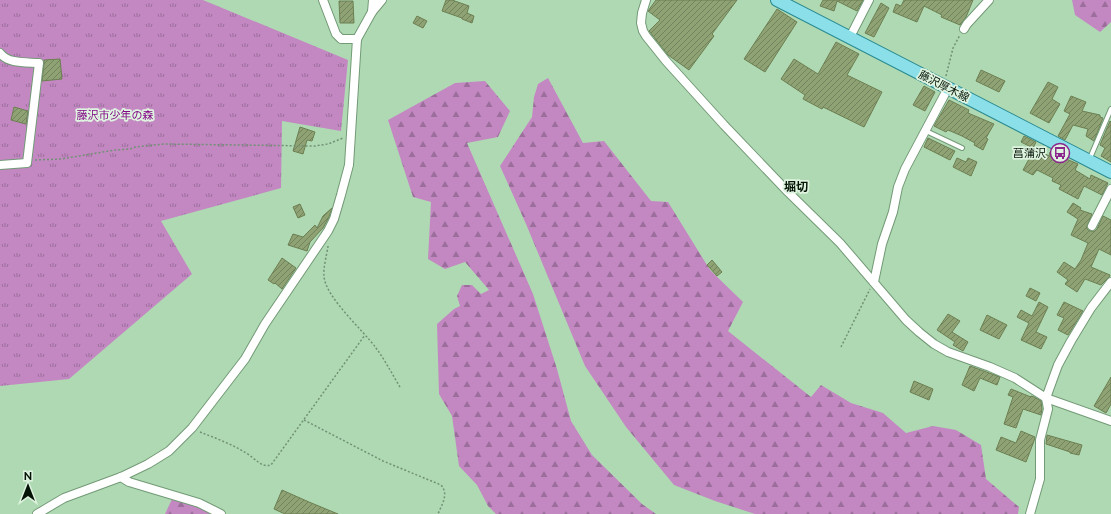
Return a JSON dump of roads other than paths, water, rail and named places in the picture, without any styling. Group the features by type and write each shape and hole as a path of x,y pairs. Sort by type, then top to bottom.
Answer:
{"main road":[{"name":"藤沢厚木線","path":"777,0 1111,172"}],"street":[{"path":"323,0 336,34 341,39 357,39"},
{"path":"372,12 373,0"},
{"path":"37,514 64,498 122,477 148,464 169,451 192,428 245,360 265,324 328,231 336,213 349,165 357,39 372,12 382,0"},
{"path":"646,0 641,18 643,31 646,36 724,124 788,192 840,243 918,332 948,352 990,367 1015,378 1046,398 1111,421"},
{"path":"850,37 869,0"},
{"path":"964,29 989,0"},
{"path":"0,53 3,58 15,61 39,63 27,163 0,165"},
{"path":"874,282 882,244 893,212 898,187 904,169 926,131 946,87"},
{"path":"1092,226 1111,190"},
{"path":"1030,514 1040,479 1040,440 1048,409 1046,398 1058,365 1071,341 1091,308 1111,282"},
{"path":"122,477 129,482 199,503 221,514"}],"lane":[{"path":"1089,161 1111,109"},
{"path":"926,131 962,148"}],"place":[{"name":"菖蒲沢","path":"1060,153"}],"district":[{"name":"堀切","path":"796,187"}],"park label":[{"name":"藤沢市少年の森","path":"115,115"}]}
